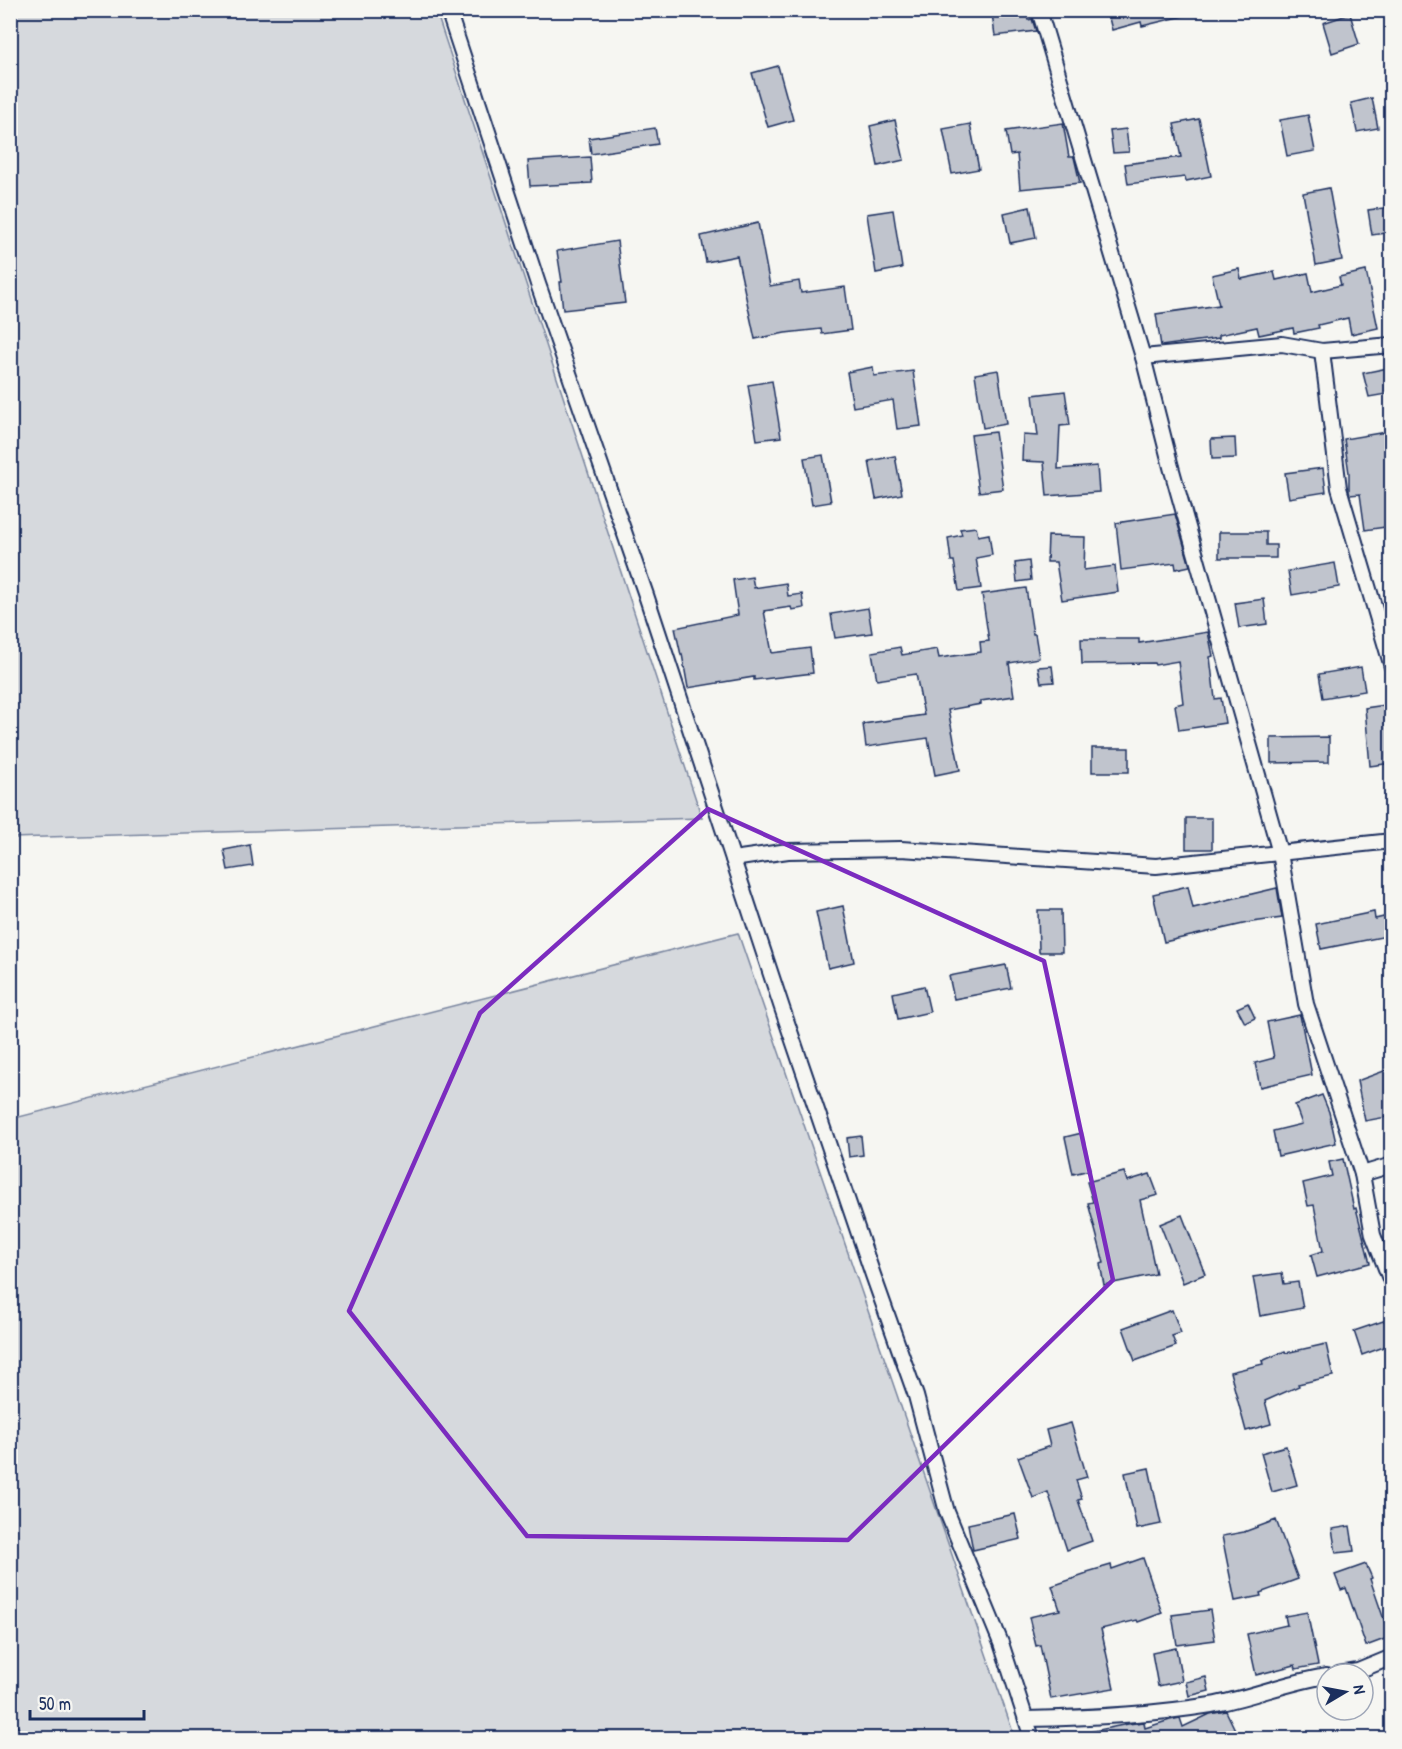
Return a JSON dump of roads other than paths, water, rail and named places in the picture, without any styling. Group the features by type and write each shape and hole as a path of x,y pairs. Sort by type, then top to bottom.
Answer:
{"street":[{"path":"448,10 538,284 642,584 869,1264 916,1395 947,1512 1001,1643 1032,1738"},
{"path":"1039,10 1143,357 1170,467 1280,853 1306,1004 1362,1174 1373,1235 1392,1284"},
{"path":"1143,357 1282,344 1322,351 1392,345"},
{"path":"1322,351 1339,488 1392,667"},
{"path":"733,859 788,851 901,849 1156,866 1392,841"},
{"path":"1362,1174 1392,1165"},
{"path":"1375,1664 1392,1657"},
{"path":"1026,1719 1112,1717 1212,1705 1315,1678"},
{"path":"10,1729 14,1738"}]}
